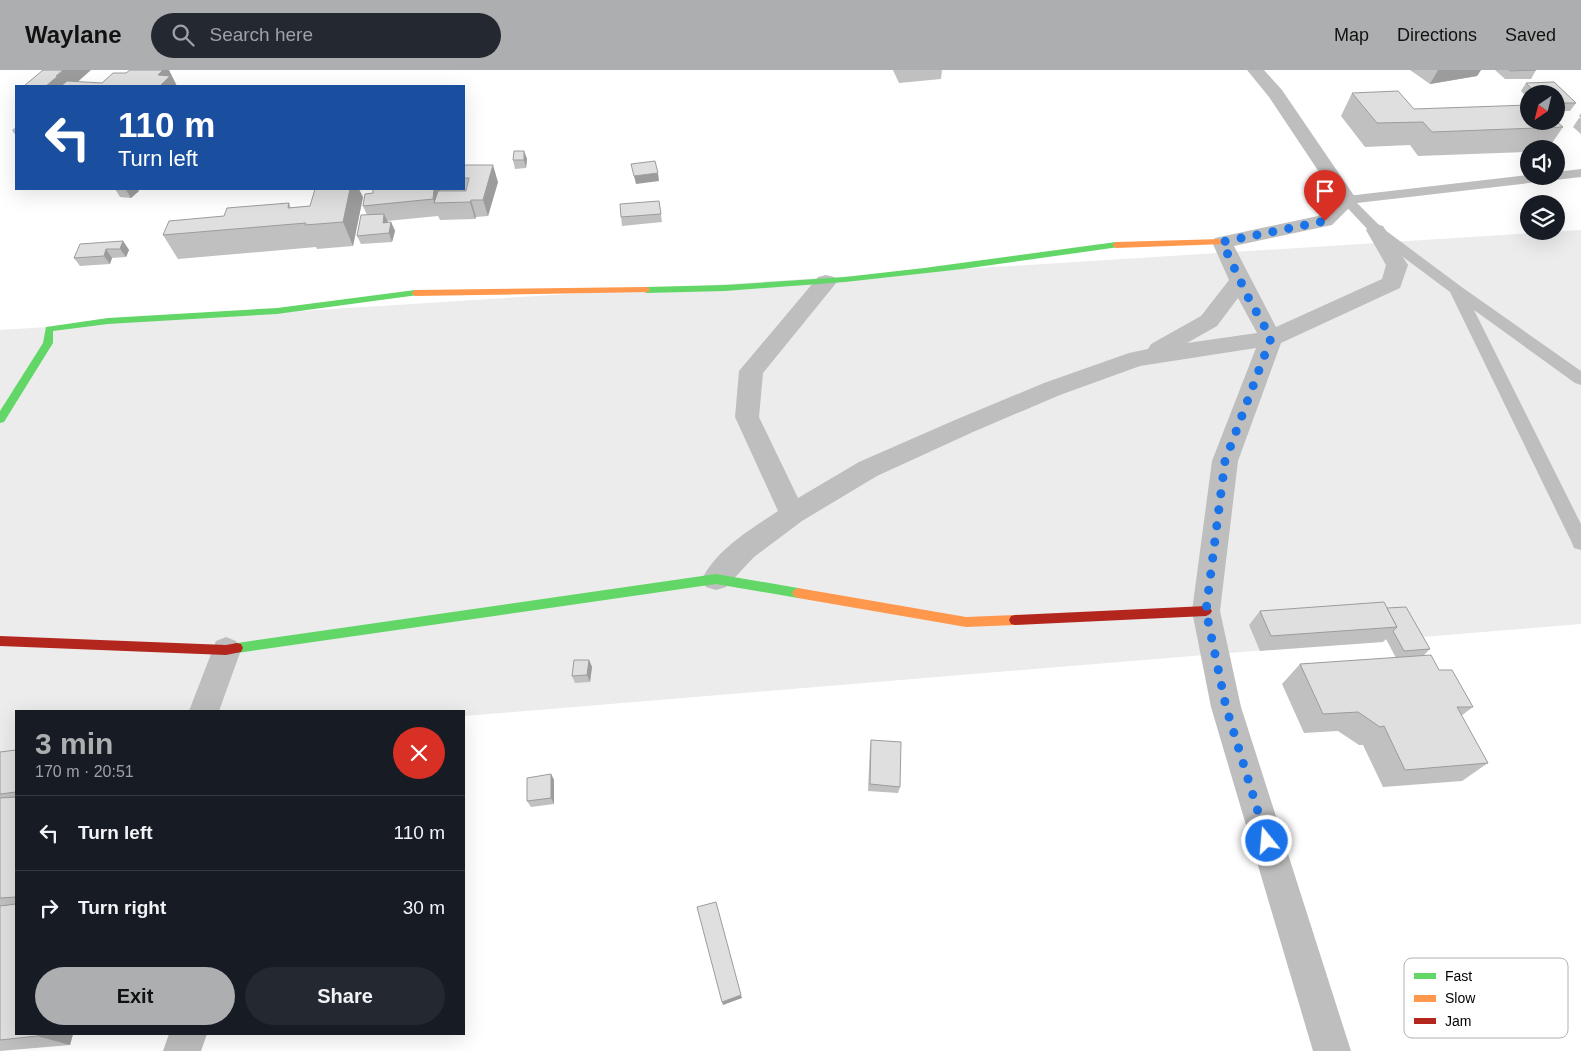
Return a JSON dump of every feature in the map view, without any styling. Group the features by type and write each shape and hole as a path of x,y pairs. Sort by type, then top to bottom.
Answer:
{"street":[{"path":"0,419 48,343 49,328 108,320 277,311 406,293 677,290 826,282 964,266 1058,251 1124,244 1222,242 1325,221 1346,200 1276,94 1255,70"},
{"path":"716,578 744,548 793,514 868,469 938,438 1052,389 1145,358 1271,338 1392,282 1397,265 1376,230"},
{"path":"1222,242 1271,338 1225,461 1206,611 1226,707 1332,1051"},
{"path":"1145,358 1209,321 1240,280"},
{"path":"793,514 747,417 751,371 826,282"},
{"path":"0,642 226,650 716,578 966,622 1206,611"},
{"path":"204,710 226,650"},
{"path":"182,1051 188,1035"}],"lane":[{"path":"1565,175 1581,173"},
{"path":"1346,200 1520,180"},
{"path":"1346,200 1376,230 1581,379"},
{"path":"1456,290 1581,543"}],"shaded area":[{"path":"1581,230 1581,624 465,716 465,710 15,710 15,752 0,754 0,330 1520,234 1520,240 1565,240 1565,231"}],"building":[{"path":"43,70 63,70 47,85 25,85"},
{"path":"130,70 163,70 158,75 170,76 161,85 62,85 67,81 102,83 113,73 126,73"},
{"path":"1554,82 1557,85 1528,85 1526,83"},
{"path":"1398,91 1414,109 1520,105 1520,129 1432,132 1423,122 1377,123 1352,93"},
{"path":"1565,92 1576,103 1565,103"},
{"path":"514,151 524,151 524,160 513,160"},
{"path":"655,161 658,173 634,176 631,164"},
{"path":"465,165 493,165 483,200 434,203 438,191 466,191 469,178 465,178"},
{"path":"315,190 350,190 343,222 305,225 306,223 163,235 169,221 224,216 227,208 289,203 288,208 310,206"},
{"path":"373,190 434,190 433,199 363,206 365,194 373,193"},
{"path":"659,201 661,214 621,217 620,204"},
{"path":"384,214 383,223 391,222 389,233 357,236 361,215"},
{"path":"123,241 120,249 106,249 104,256 74,258 80,244"},
{"path":"1384,602 1397,627 1271,636 1260,611"},
{"path":"1406,607 1430,649 1404,651 1393,631 1397,627 1387,608"},
{"path":"1431,655 1439,670 1452,670 1473,707 1457,707 1488,763 1405,770 1384,726 1380,727 1358,712 1323,714 1300,664"},
{"path":"574,660 589,660 587,675 572,676"},
{"path":"871,740 901,742 900,787 870,784"},
{"path":"15,750 15,792 0,794 0,752"},
{"path":"551,774 551,798 527,801 527,778"},
{"path":"15,797 15,897 0,898 0,798"},
{"path":"716,902 741,995 722,1002 697,907"},
{"path":"15,904 15,1035 37,1036 0,1040 0,906"}],"traffic: fast":[{"path":"646,290 765,286 845,279 924,271 1116,245"},
{"path":"0,419 48,343 49,329 108,321 277,311 415,293"},
{"path":"237,648 716,579 798,593"}],"traffic: slow":[{"path":"1116,245 1222,242"},
{"path":"415,293 646,290"},
{"path":"798,593 966,622 1015,620"}],"traffic: jam":[{"path":"1015,620 1206,611"},
{"path":"0,641 226,650 237,648"}],"route":[{"path":"1267,841 1226,707 1206,611 1225,461 1271,338 1248,297 1222,242 1325,221"}]}
